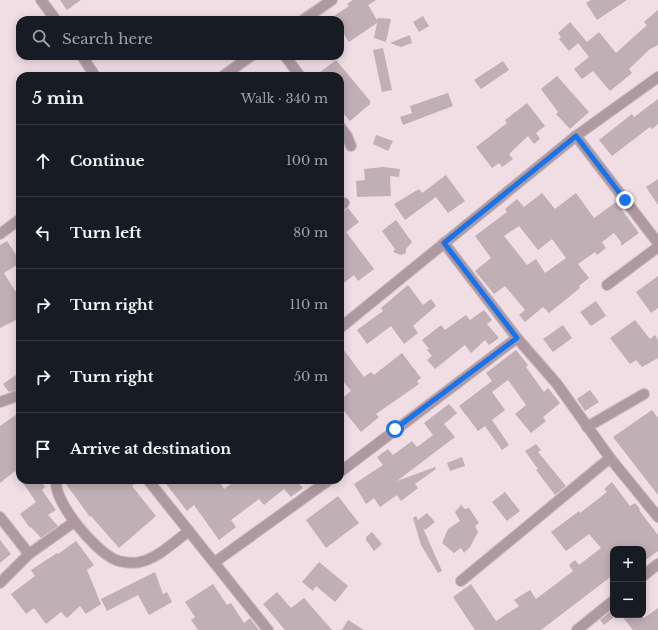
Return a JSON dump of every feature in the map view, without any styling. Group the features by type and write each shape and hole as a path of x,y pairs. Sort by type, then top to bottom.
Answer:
{"street":[{"path":"40,0 53,16"},
{"path":"309,16 332,0"},
{"path":"85,60 92,72"},
{"path":"229,72 246,60"},
{"path":"288,60 297,72"},
{"path":"344,325 576,136 658,77"},
{"path":"344,132 351,146"},
{"path":"576,136 658,243"},
{"path":"0,234 16,222"},
{"path":"444,243 517,338 557,384 610,458 658,517"},
{"path":"607,284 658,247"},
{"path":"344,469 517,338"},
{"path":"587,427 644,394"},
{"path":"0,402 16,396"},
{"path":"461,581 610,458"},
{"path":"56,484 55,488 74,522 101,550 117,560 139,563 150,559 189,531"},
{"path":"151,484 268,630"},
{"path":"215,562 323,484"},
{"path":"0,517 29,554"},
{"path":"0,583 29,554 74,522"},
{"path":"646,574 658,564"},
{"path":"577,630 610,603"}],"building":[{"path":"60,0 81,0 67,10"},
{"path":"353,0 376,0 368,5 377,20 378,18 391,19 386,42 374,38 377,23 349,42 344,34 344,16 334,16 349,6 347,4"},
{"path":"591,0 627,0 597,20 586,3"},
{"path":"658,10 658,45 650,49 629,69 632,73 610,91 593,71 582,79 574,69 589,57 578,43 569,51 559,39 561,37 558,33 570,22 587,42 599,32 616,53 647,25 644,22"},
{"path":"423,16 429,26 419,32 413,22"},
{"path":"410,35 412,43 401,47 390,43"},
{"path":"383,48 392,90 382,92 373,50"},
{"path":"336,60 370,101 370,104 350,121 344,114 344,72 320,72"},
{"path":"503,61 509,70 481,89 474,80"},
{"path":"557,76 589,112 570,129 556,114 558,112 541,89"},
{"path":"448,93 453,106 403,125 400,117 412,113 410,106"},
{"path":"658,99 658,124 652,129 650,127 612,156 599,140 632,114 634,117"},
{"path":"527,103 545,126 536,133 540,139 534,144 528,136 509,154 513,159 502,167 499,163 492,168 476,147 507,123 505,120"},
{"path":"376,135 393,141 388,151 373,144"},
{"path":"383,167 400,169 399,177 390,176 391,196 357,197 356,181 365,180 364,169"},
{"path":"446,175 465,201 448,213 436,197 405,220 394,204 419,189 422,193"},
{"path":"658,179 658,205 646,187"},
{"path":"542,193 555,209 576,193 594,218 616,202 639,233 621,246 621,242 614,233 602,242 606,248 597,255 595,252 578,264 589,278 579,286 580,288 549,313 543,307 525,322 519,315 525,310 505,286 494,294 475,271 491,258 475,236 507,212 505,209 517,199 524,207","holes":["519,226 538,250 552,239 566,258 545,273 536,259 527,265 504,236"]},
{"path":"348,208 359,222 346,232 374,269 358,281 354,275 344,283 344,210"},
{"path":"396,220 412,242 406,249 406,253 401,255 393,252 395,249 382,231"},
{"path":"7,241 16,255 16,266 4,273 16,290 16,320 0,328 0,245"},
{"path":"658,276 658,308 651,313 636,292"},
{"path":"408,285 423,305 431,299 436,306 413,326 418,333 404,344 391,326 367,344 357,330 383,311 381,308"},
{"path":"596,301 606,316 591,326 580,312"},
{"path":"484,310 492,320 487,324 499,338 489,345 485,340 471,353 465,345 435,369 427,360 432,356 422,340 441,325 445,330 466,315 470,320"},
{"path":"635,320 650,339 655,335 658,340 658,358 642,367 636,360 630,364 610,338"},
{"path":"563,325 572,338 553,352 543,339"},
{"path":"344,350 364,377 371,372 374,375 402,353 421,378 417,381 419,384 376,414 379,417 361,432 344,411 344,397 351,391 344,382"},
{"path":"516,350 528,365 526,367 544,392 548,388 560,403 543,417 546,421 531,433 515,414 526,405 508,380 492,392 505,410 492,420 509,445 502,450 485,426 478,431 459,406 492,381 486,373"},
{"path":"16,375 16,390 9,392 3,384"},
{"path":"590,390 599,402 585,411 577,399"},
{"path":"449,404 457,413 444,424 455,437 397,481 435,467 436,469 415,484 418,488 401,501 397,495 380,507 374,498 366,504 354,484 383,465 377,457 388,449 393,455 412,441 417,447 433,435 424,423"},
{"path":"652,410 658,418 658,495 613,437"},
{"path":"16,415 16,473 15,471 0,483 0,426"},
{"path":"536,444 541,450 538,452 566,486 555,495 536,470 538,469 525,451"},
{"path":"462,457 465,466 450,471 447,463"},
{"path":"612,482 630,506 635,503 658,535 658,551 646,560 646,546 610,546 610,577 541,630 475,630 453,597 471,584 496,621 519,606 514,600 530,590 536,599 573,571 569,565 575,560 579,565 601,548 589,534 566,551 551,532 579,511 580,513 607,492 604,489"},
{"path":"24,484 43,484 45,487 42,490 56,510 48,515 58,526 41,538 31,527 30,528 20,514 36,502"},
{"path":"66,484 135,484 132,486 156,516 119,548 91,516 90,517"},
{"path":"166,484 221,484 224,489 231,484 300,484 303,488 291,497 284,489 264,505 259,499 231,520 236,527 219,540 194,505 187,511"},
{"path":"505,492 520,511 507,521 492,502"},
{"path":"338,496 359,523 326,548 306,520"},
{"path":"461,505 465,509 469,508 479,523 475,526 478,532 470,547 464,553 461,548 454,553 442,543 448,529 460,521 455,512"},
{"path":"427,513 435,522 425,530 423,528 442,571 438,573 421,545 413,518 416,516 418,520"},
{"path":"372,532 382,544 374,551 366,540 366,537"},
{"path":"0,540 11,554 0,563"},
{"path":"76,541 94,565 87,570 101,604 86,614 80,606 67,618 61,612 46,624 34,608 26,614 11,594 35,576 31,570"},
{"path":"319,562 348,586 335,602 316,586 313,591 302,582"},
{"path":"155,572 163,594 167,592 172,602 149,615 138,595 107,611 101,599"},
{"path":"213,584 227,605 231,603 244,623 250,618 259,630 198,630 191,620 195,617 185,602"},
{"path":"277,592 291,608 304,598 332,630 285,630 263,604"},
{"path":"658,608 658,630 633,630 623,618 646,618"},
{"path":"610,612 610,618 613,618 604,625 600,620"},
{"path":"348,620 364,630 342,630"}],"route":[{"path":"395,429 517,338 481,289 444,243 576,136 625,200"}]}
